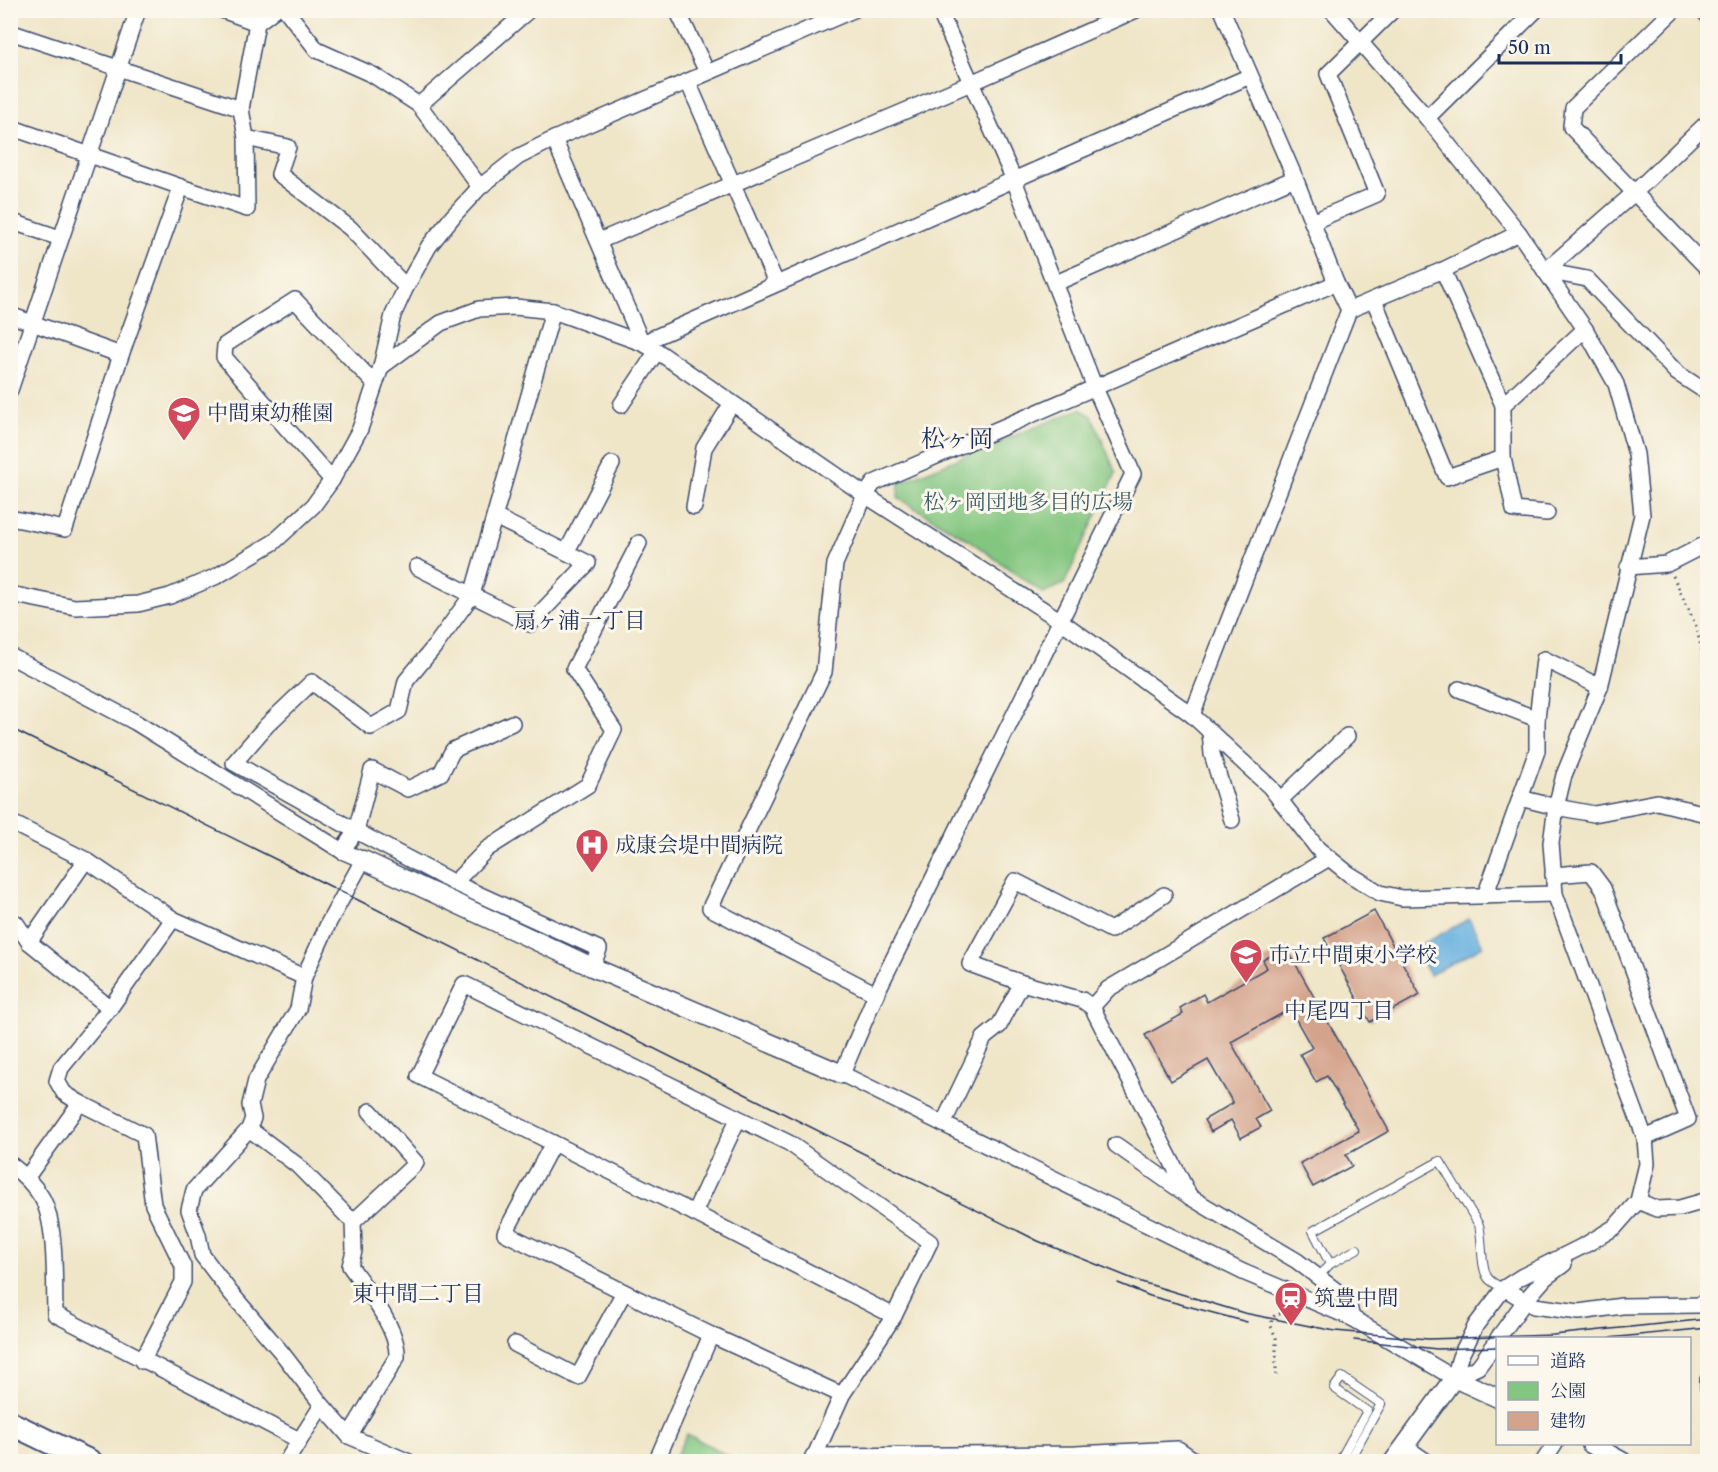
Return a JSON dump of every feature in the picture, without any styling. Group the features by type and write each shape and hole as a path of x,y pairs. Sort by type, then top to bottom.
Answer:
{"main road":[{"path":"10,1423 91,1461"}],"street":[{"path":"10,390 138,10"},
{"path":"222,10 257,23"},
{"path":"10,127 247,209 246,138 241,109 257,23 273,10"},
{"path":"286,10 316,50 373,75 419,105 480,187"},
{"path":"677,10 707,72"},
{"path":"811,10 815,26"},
{"path":"10,594 75,607 138,604 170,596 217,576 274,542 313,506 332,480 360,429 381,367 393,315 406,286 429,246 480,187 518,157 707,72 853,10"},
{"path":"843,1074 876,994 1132,474 1095,388 1014,180 939,10"},
{"path":"599,241 971,83 1136,10"},
{"path":"1192,715 1349,310 1222,10"},
{"path":"1332,10 1427,118 1519,233 1585,328 1616,384 1636,454 1642,515 1600,687 1564,776 1556,807 1551,843 1556,894 1645,1138 1647,1164 1638,1201 1615,1227 1504,1288 1476,1325 1460,1357 1455,1378 1393,1461"},
{"path":"1312,222 1377,194 1328,74 1393,10"},
{"path":"1427,118 1536,10"},
{"path":"1674,10 1573,108 1571,127 1707,269"},
{"path":"1702,10 1707,16"},
{"path":"419,105 526,11"},
{"path":"10,32 241,109"},
{"path":"642,343 1250,76"},
{"path":"688,82 734,183 776,284"},
{"path":"1545,271 1704,131"},
{"path":"246,138 288,147 279,174 350,228 406,286"},
{"path":"554,140 642,343"},
{"path":"1056,283 1295,178"},
{"path":"10,518 65,529 121,355 181,187"},
{"path":"10,221 60,238"},
{"path":"1349,310 1443,270 1519,233"},
{"path":"1443,270 1503,405 1503,458 1514,510 1547,513"},
{"path":"1545,271 1587,279 1677,373 1707,393"},
{"path":"876,994 710,908 824,672 835,564 865,495 874,483 1336,283"},
{"path":"332,480 224,357 225,345 295,300 375,384"},
{"path":"1374,300 1447,477 1503,458"},
{"path":"381,367 441,323 479,309 515,307 553,311 642,343 657,351 865,495 1061,621 1192,715 1270,787 1318,849 1349,874 1380,892 1402,898 1556,894"},
{"path":"553,311 472,595 406,681 399,711 371,727 312,682 274,718 234,763 454,883 599,950 592,968"},
{"path":"10,315 121,355"},
{"path":"1503,405 1585,328"},
{"path":"621,405 657,351"},
{"path":"694,507 704,448 732,404"},
{"path":"567,551 612,464"},
{"path":"417,567 530,624 588,563 495,517"},
{"path":"454,883 487,849 588,785 614,730 574,669 639,543"},
{"path":"1628,567 1667,564 1707,543"},
{"path":"10,656 135,722 342,851 592,968 843,1074 1243,1272 1352,1318 1455,1378 1496,1398"},
{"path":"1485,896 1537,751 1537,719 1544,659 1600,687"},
{"path":"1459,689 1537,719"},
{"path":"342,851 356,831 372,770 408,789 441,773 453,750 512,723"},
{"path":"1210,732 1212,754 1232,820"},
{"path":"1280,800 1347,736"},
{"path":"1520,798 1594,814 1657,802 1702,813"},
{"path":"10,822 86,860 173,919 304,977"},
{"path":"1092,1007 1108,989 1329,858"},
{"path":"29,942 86,860"},
{"path":"363,860 329,922 304,977 298,1010 256,1080 250,1105 253,1118 249,1130 194,1190 189,1210 202,1255 349,1436 409,1461"},
{"path":"1553,875 1591,873 1603,888 1689,1119 1645,1138"},
{"path":"1164,895 1111,930 1015,881 970,964 1022,983 1082,1000 1092,1007 1190,1197"},
{"path":"142,1360 183,1282 183,1266 153,1205 144,1135 80,1103 64,1093 57,1081 61,1068 110,1008 173,919"},
{"path":"10,920 16,923 29,942 110,1008"},
{"path":"944,1124 984,1038 999,1026 1022,983"},
{"path":"894,1316 419,1076 464,984 789,1143 930,1242 894,1316 842,1395 812,1459 1076,1458 1178,1449 1197,1461"},
{"path":"27,1177 80,1103"},
{"path":"353,1222 416,1163 370,1112"},
{"path":"694,1213 738,1119"},
{"path":"249,1130 297,1165 353,1222 354,1251 350,1266 394,1333 398,1346 397,1356 349,1436"},
{"path":"553,1143 505,1233 711,1335 842,1395"},
{"path":"1116,1145 1190,1197 1297,1261 1347,1299 1352,1318"},
{"path":"10,1164 27,1177 42,1198 51,1220 55,1314 299,1440"},
{"path":"1638,1201 1657,1209 1680,1208 1707,1200"},
{"path":"1499,1337 1545,1278 1587,1244"},
{"path":"183,1266 202,1255"},
{"path":"1504,1288 1534,1306 1579,1312 1622,1306 1698,1305 1707,1301"},
{"path":"516,1344 578,1377 624,1292"},
{"path":"656,1461 711,1335"},
{"path":"1455,1378 1478,1367 1496,1342"},
{"path":"1707,1380 1707,1388"},
{"path":"286,1461 322,1405"},
{"path":"1544,1461 1555,1445"},
{"path":"1595,1445 1623,1461"},
{"path":"1404,1446 1427,1461"}],"lane":[{"path":"1330,1264 1313,1231 1440,1161 1479,1225 1488,1278 1504,1288"},
{"path":"1318,1277 1330,1264 1357,1249"},
{"path":"1342,1461 1340,1460 1367,1411 1334,1388 1342,1377 1381,1404 1351,1457 1358,1461"}],"path":[{"path":"1667,564 1696,626 1706,668 1707,713"},
{"path":"1702,813 1707,746"},
{"path":"1707,960 1704,980 1707,992"},
{"path":"1276,1375 1276,1338 1271,1326 1272,1319 1275,1315 1296,1310"}],"green space":[{"name":"松ヶ岡団地多目的広場","path":"1080,409 1092,416 1116,473 1064,584 1043,593 966,538 898,498 899,483"},
{"path":"687,1434 738,1461 673,1461"}],"water":[{"path":"1469,919 1483,946 1430,975 1415,948"}],"building":[{"path":"1374,911 1420,995 1370,1022 1324,938"},
{"path":"1286,947 1389,1131 1346,1155 1352,1166 1313,1187 1300,1163 1359,1131 1327,1076 1316,1082 1300,1054 1312,1048 1290,1009 1231,1042 1270,1111 1256,1119 1261,1127 1241,1138 1231,1120 1211,1132 1204,1120 1233,1103 1208,1060 1171,1081 1145,1035 1183,1014 1180,1008 1203,994 1207,1002 1267,968 1263,960"}],"tram line":[{"path":"10,728 1038,1241 1138,1281 1244,1313 1335,1331 1428,1339 1553,1335 1708,1319"},
{"path":"1118,1283 1150,1296 1247,1322"},
{"path":"1619,1337 1708,1328"},
{"path":"1354,1340 1437,1349 1496,1347"}],"place":[{"name":"中間東幼稚園","path":"184,442"},
{"name":"成康会堤中間病院","path":"592,874"},
{"name":"市立中間東小学校","path":"1246,984"},
{"name":"筑豊中間","path":"1291,1327"}],"district":[{"name":"松ヶ岡","path":"957,439"},
{"name":"扇ヶ浦一丁目","path":"580,620"},
{"name":"中尾四丁目","path":"1339,1010"},
{"name":"東中間二丁目","path":"418,1293"}]}
